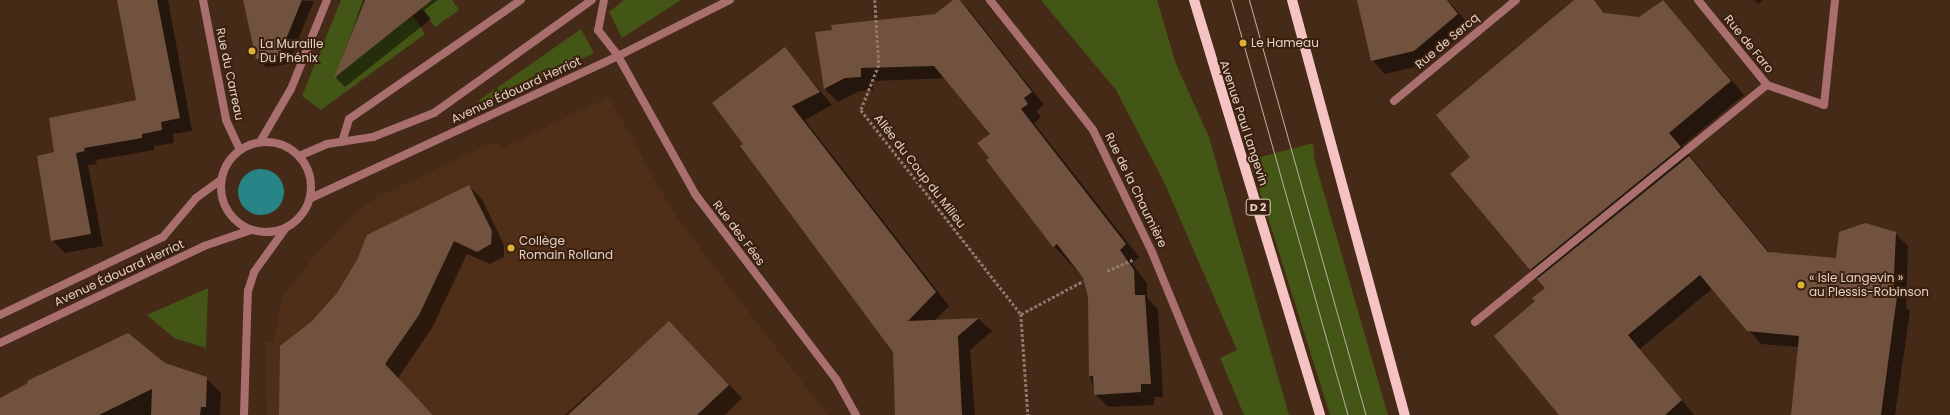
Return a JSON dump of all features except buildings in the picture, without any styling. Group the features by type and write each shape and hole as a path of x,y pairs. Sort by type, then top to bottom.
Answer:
{"main road":[{"name":"Avenue Paul Langevin","path":"1194,0 1320,415"},
{"path":"1292,0 1404,415"}],"street":[{"name":"Rue du Carreau","path":"203,0 226,120 240,150"},
{"path":"260,142 291,89 327,0"},
{"path":"342,142 349,119 521,0"},
{"name":"Avenue Édouard Herriot","path":"299,156 327,144 373,137 434,113 592,0"},
{"name":"Rue des Fées","path":"604,0 598,30 618,56 695,194 836,379 856,415"},
{"name":"Avenue Édouard Herriot","path":"311,198 618,56 730,0"},
{"name":"Rue de la Chaumière","path":"990,0 1093,130 1152,252 1220,415"},
{"name":"Rue de Sercq","path":"1394,101 1516,0"},
{"name":"Rue de Faro","path":"1698,0 1767,85"},
{"path":"1475,322 1767,85 1824,105 1835,0"},
{"path":"244,415 248,291 254,272 285,229 296,221 311,198 312,183 299,156 288,147 260,142 240,150 231,158 221,180 221,193 230,215 251,230 262,233 285,229"},
{"name":"Avenue Édouard Herriot","path":"0,315 164,237 196,198 221,180"},
{"name":"Avenue Édouard Herriot","path":"0,343 204,246 251,230"}],"path":[{"name":"Allée du Coup du Milieu","path":"875,0 879,65 861,110 1021,314"},
{"path":"1107,271 1152,252"},
{"path":"1028,415 1021,314 1084,281"}],"shaded area":[{"name":"Collège Romain Rolland","path":"609,97 672,211 827,415 267,415 266,342 274,342 281,300 313,258 353,215 375,198 494,142 503,148"}],"green space":[{"path":"341,0 365,0 344,52 355,61 413,16 425,34 321,110 302,96"},
{"path":"415,0 452,0 459,10 435,27"},
{"path":"624,0 681,0 622,38 609,12"},
{"path":"1041,0 1157,0 1176,64 1209,137 1289,415 1244,415 1220,358 1237,350 1164,182 1116,90"},
{"path":"581,29 594,53 485,103 478,101"},
{"path":"1313,143 1315,162 1388,415 1330,415 1250,160"},
{"path":"208,288 206,348 174,338 147,315"}],"water":[{"path":"256,169 266,169 274,173 280,179 284,187 284,197 280,205 274,211 266,215 256,215 248,211 242,205 238,197 238,187 242,179 248,173"}],"tram line":[{"path":"1231,0 1348,415"},
{"path":"1249,0 1366,415"}],"place":[{"name":"Le Hameau","path":"1243,43"},
{"name":"La Muraille Du Phénix","path":"252,51"},
{"name":"Collège Romain Rolland","path":"511,248"},
{"name":"« Isle Langevin » au Plessis-Robinson","path":"1801,285"}]}
